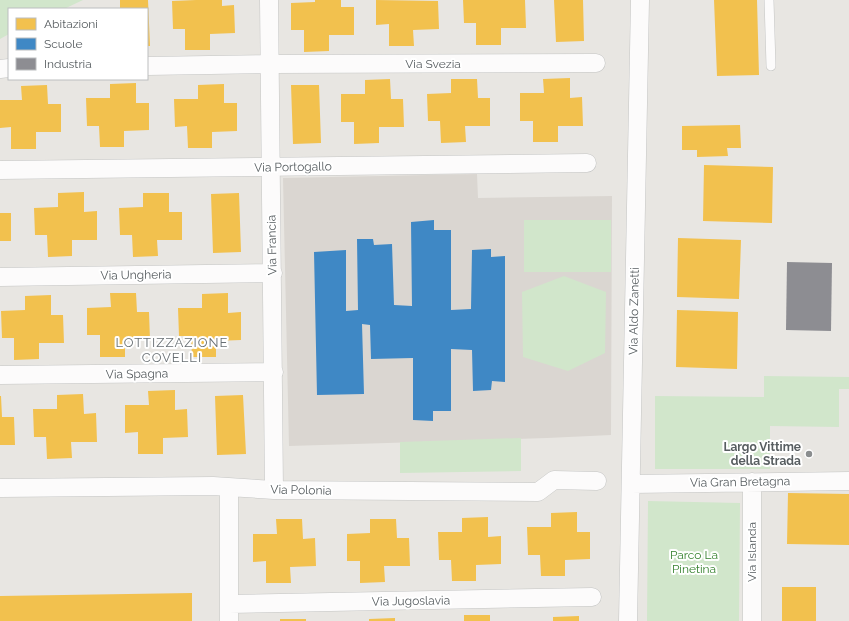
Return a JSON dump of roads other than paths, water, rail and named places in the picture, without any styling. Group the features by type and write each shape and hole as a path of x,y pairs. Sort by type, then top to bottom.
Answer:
{"street":[{"name":"Via Francia","path":"269,0 274,372 274,490"},
{"name":"Via Aldo Zanetti","path":"628,621 640,0"},
{"name":"Via Svezia","path":"148,66 270,64 596,64"},
{"name":"Via Portogallo","path":"0,170 271,168 587,163"},
{"name":"Via Ungheria","path":"0,277 272,273"},
{"name":"Via Spagna","path":"0,376 274,372"},
{"name":"Via Polonia","path":"0,488 213,486 274,490 538,492 554,480 597,481"},
{"name":"Via Gran Bretagna","path":"631,484 849,481"},
{"name":"Via Islanda","path":"752,482 752,621"},
{"path":"229,488 229,613"},
{"name":"Via Jugoslavia","path":"229,613 592,597"}],"lane":[{"path":"769,0 771,66"}],"place":[{"name":"Largo Vittime della Strada","path":"809,454"}],"district":[{"name":"LOTTIZZAZIONE COVELLI","path":"172,350"}],"park label":[{"name":"Parco La Pinetina","path":"694,562"}]}
